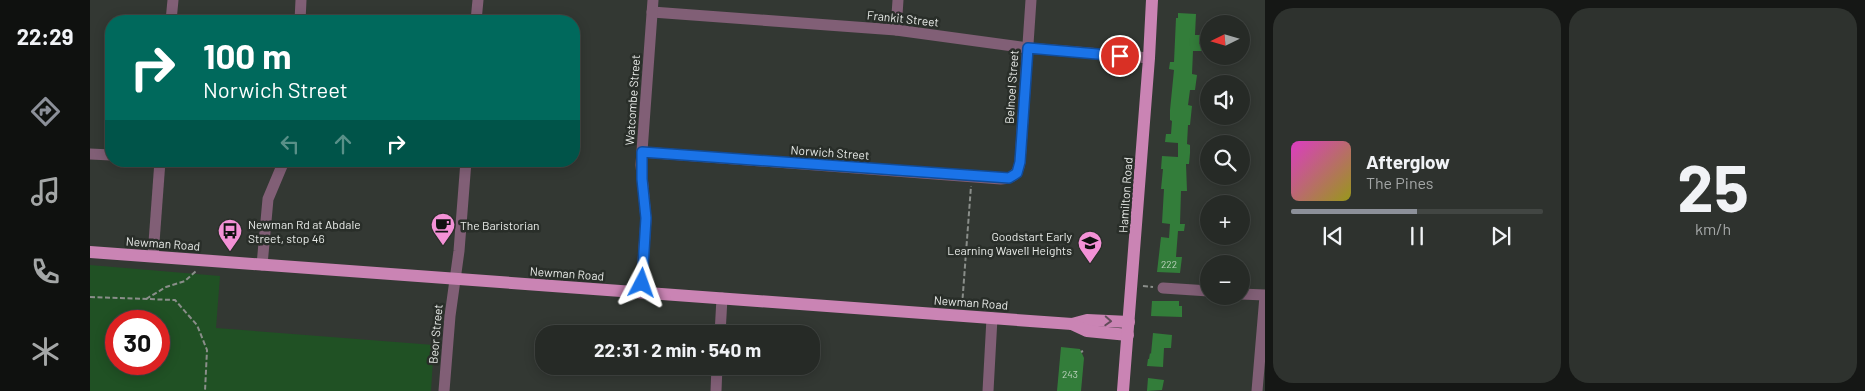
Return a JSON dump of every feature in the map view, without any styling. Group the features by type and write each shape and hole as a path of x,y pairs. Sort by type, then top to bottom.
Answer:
{"main road":[{"name":"Hamilton Road","path":"1123,391 1152,0"},
{"name":"Newman Road","path":"90,252 1072,324 1087,331 1128,328"}],"street":[{"path":"172,15 173,0"},
{"path":"300,15 301,0"},
{"path":"477,15 478,0"},
{"path":"896,30 898,0"},
{"name":"Belnoel Street","path":"1015,176 1020,162 1031,0"},
{"name":"Frankit Street","path":"653,6 896,30 1028,48 1149,58"},
{"name":"Watcombe Street","path":"641,292 646,218 642,179 642,152 653,6"},
{"name":"Norwich Street","path":"642,152 1005,179 1015,176"},
{"path":"90,154 105,155"},
{"path":"153,256 160,167"},
{"path":"262,265 268,199 281,167"},
{"name":"Beor Street","path":"444,391 450,316 459,252 466,167"},
{"path":"1163,288 1200,290"},
{"path":"1250,295 1265,296 1257,391"},
{"path":"720,325 722,298"},
{"path":"988,391 992,318"},
{"path":"716,391 717,375"}],"path":[{"path":"962,316 972,176"},
{"path":"145,299 166,287 185,281 198,270"},
{"path":"90,297 175,300 198,326 207,350 205,391"}],"green space":[{"path":"90,265 220,276 216,328 434,345 431,391 90,391"}],"building":[{"path":"1178,13 1196,14 1195,35 1200,35 1200,51 1193,51 1192,74 1197,75 1195,90 1190,90 1188,105 1192,106 1187,144 1190,145 1190,153 1189,164 1186,164 1187,191 1181,191 1180,224 1185,224 1184,231 1178,231 1176,257 1182,257 1180,273 1157,272 1161,237 1169,238 1170,224 1162,223 1164,189 1161,189 1162,156 1178,157 1178,143 1165,142 1166,134 1171,134 1172,121 1170,120 1170,110 1174,70 1169,69 1170,62 1174,62 1176,18 1178,18"},
{"path":"1152,301 1179,301 1179,306 1182,306 1182,317 1151,316"},
{"path":"1153,333 1172,335 1171,348 1164,348 1163,367 1147,366 1151,354"},
{"path":"1061,347 1080,349 1084,358 1081,391 1057,391"},
{"path":"1148,378 1164,380 1162,390 1147,391"}],"place":[{"name":"The Baristorian","path":"443,246"},
{"name":"Newman Rd at Abdale Street, stop 46","path":"230,252"},
{"name":"Goodstart Early Learning Wavell Heights","path":"1090,264"}],"route":[{"path":"642,283 646,231 641,166 642,152 1005,179 1015,176 1020,162 1028,48 1120,56"}]}
